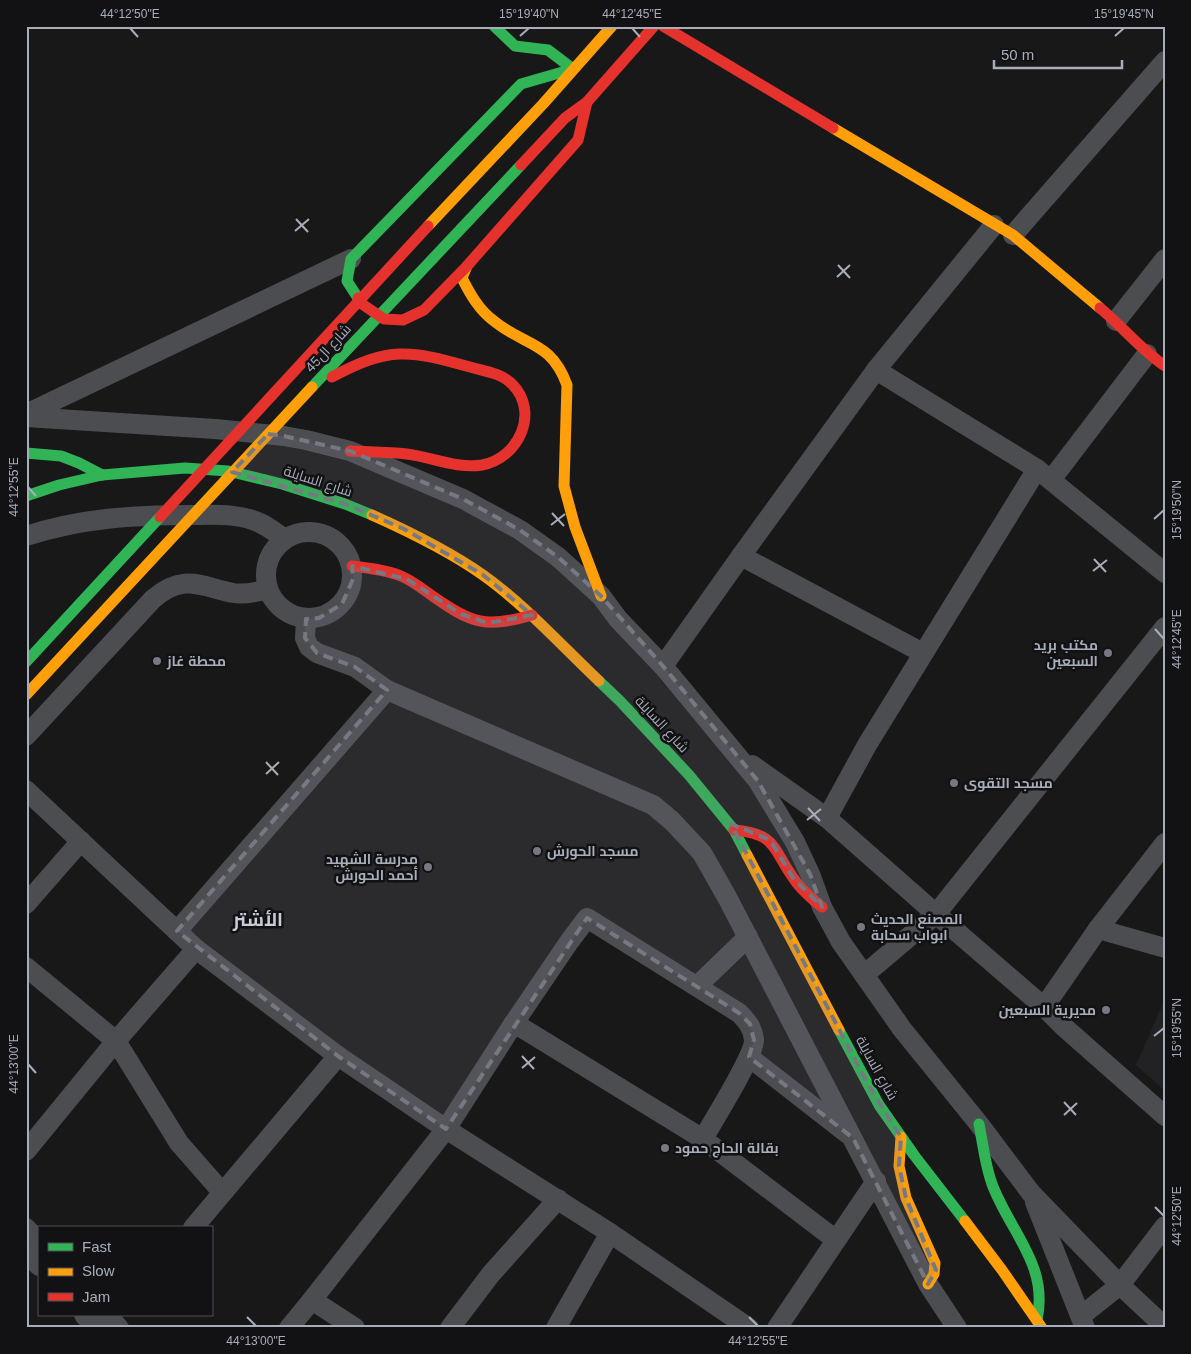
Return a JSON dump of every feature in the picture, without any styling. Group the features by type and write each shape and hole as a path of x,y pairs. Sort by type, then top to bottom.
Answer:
{"main road":[{"path":"494,26 515,46 548,50 573,69"},
{"name":"شارع ال45","path":"26,662 305,359 544,104 612,26"},
{"name":"شارع ال45","path":"26,695 565,118 587,102 654,26"},
{"path":"663,26 1013,235 1116,320 1147,354 1165,366"},
{"path":"544,34 548,50"},
{"path":"573,69 521,84 350,259 347,280 362,304 384,319 403,320 424,310 467,266 578,140 587,102"},
{"path":"467,266 462,278 469,292 483,311 501,327 548,352 559,364 564,374 567,385 564,486 577,534 601,596"},
{"path":"309,390 369,357 390,353 408,353 431,356 502,376 512,383 524,403 524,427 514,448 505,456 483,466 407,454 350,451"},
{"path":"26,453 67,458 102,475"},
{"name":"شارع السايلة","path":"26,496 59,485 102,475 185,468 228,471 282,484 344,504 404,528 483,575 532,615 639,721 689,775 734,830 879,1105 1040,1324"},
{"path":"352,566 365,567 401,576 461,614 474,620 500,623 532,615"},
{"path":"734,830 751,830 770,840 793,878 822,907"},
{"path":"979,1124 989,1178 1034,1266 1038,1279 1040,1324"},
{"path":"902,1137 899,1166 906,1198 936,1270 934,1277 928,1284"}],"street":[{"path":"1013,235 1165,61"},
{"path":"663,666 876,370 994,225"},
{"path":"26,416 350,259"},
{"path":"1116,320 1165,260"},
{"path":"828,818 867,745 923,653 1044,474 1147,354"},
{"path":"876,370 1044,474 1165,572"},
{"path":"26,416 215,429 284,436 350,451 463,499 520,530 558,557 601,596 618,619 663,666 758,782 795,842 810,874 822,907 841,942 902,1029 979,1124 1031,1193 1120,1285 1165,1327"},
{"path":"26,536 57,526 98,519 164,515 230,515 259,522 285,539"},
{"path":"320,533 331,538 348,554 352,566 353,579 350,592 342,604 320,618 306,619 282,610 274,601 268,589 266,578 270,556 285,539 296,534 320,533"},
{"path":"741,556 923,653"},
{"path":"26,736 164,589 178,584 193,584 206,585 234,593 249,594 268,589"},
{"path":"306,619 305,638 309,647 317,653 355,668 387,690 653,805 672,821 702,853 876,1181 928,1284 957,1328"},
{"path":"864,975 936,914 1165,626"},
{"path":"177,931 387,690"},
{"path":"736,754 828,818 1044,1007 1064,1028 1165,1116"},
{"path":"26,790 196,949 338,1056 610,1233 749,1328"},
{"path":"26,904 81,841"},
{"path":"1044,1007 1098,929 1165,843"},
{"path":"289,1328 446,1128 514,1022 587,918 739,1013 750,1024 754,1040 749,1058 703,1139"},
{"path":"1098,929 1165,948"},
{"path":"697,986 748,937"},
{"path":"26,1151 116,1041 196,949"},
{"path":"26,968 116,1041 179,1143 222,1192"},
{"path":"514,1022 703,1139 836,1240"},
{"path":"195,1226 338,1056"},
{"path":"749,1058 853,1138"},
{"path":"777,1328 876,1181"},
{"path":"1031,1193 1083,1322 1120,1285 1165,1226"},
{"path":"450,1328 491,1274 558,1199"},
{"path":"26,1228 38,1241"},
{"path":"556,1328 610,1233"},
{"path":"26,1252 38,1265"},
{"path":"312,1300 355,1328"},
{"path":"88,1316 111,1322"}],"highlighted area":[{"path":"268,434 350,451 463,499 520,530 558,557 601,596 663,666 758,781 810,874 822,907 793,878 770,840 731,824 869,1086 901,1137 899,1166 906,1198 936,1270 928,1284 853,1138 749,1057 754,1040 750,1024 739,1013 587,918 446,1129 338,1056 177,931 387,690 355,667 317,653 305,638 306,619 319,618 342,604 353,579 352,566 407,579 461,614 488,623 532,615 483,575 404,529 345,504 232,472"}],"shaded area":[{"path":"1165,999 1165,1091 1136,1065"}],"traffic: fast":[{"path":"494,26 515,46 548,50 573,69"},
{"path":"358,298 347,281 351,259 521,84 573,69"},
{"path":"312,387 521,165"},
{"path":"26,453 61,456 102,475"},
{"path":"26,496 59,485 102,475 185,468 228,471 282,484 345,504 372,515"},
{"path":"26,662 160,517"},
{"path":"599,681 689,775 734,830 747,855"},
{"path":"839,1030 879,1105 914,1155 965,1221"},
{"path":"979,1124 992,1184 1033,1265 1038,1282 1037,1320"}],"traffic: slow":[{"path":"428,226 543,104 612,26"},
{"path":"833,128 1013,235 1100,308"},
{"path":"467,266 462,278 479,307 506,329 545,352 561,371 567,385 564,486 575,527 601,596"},
{"path":"26,695 312,387"},
{"path":"372,515 429,542 483,575 528,612 599,681"},
{"path":"747,855 839,1030"},
{"path":"901,1137 899,1166 906,1198 935,1263 934,1274 928,1284"},
{"path":"965,1221 1042,1328"}],"traffic: jam":[{"path":"521,165 565,118 587,102 654,26"},
{"path":"663,26 833,128"},
{"path":"358,298 362,304 384,319 403,320 424,310 467,266 578,140 587,102"},
{"path":"160,517 428,226"},
{"path":"1100,308 1165,366"},
{"path":"332,377 369,360 385,356 400,354 431,357 503,377 512,384 520,395 524,407 525,420 515,444 495,461 482,465 454,464 407,454 350,451"},
{"path":"352,566 371,568 401,576 459,613 480,621 503,621 532,615"},
{"path":"734,830 748,832 767,839 800,887 822,907"}],"place":[{"name":"مكتب بريد السبعين","path":"1108,653"},
{"name":"محطة غاز","path":"157,661"},
{"name":"مسجد التقوى","path":"954,783"},
{"name":"مسجد الحورش","path":"537,851"},
{"name":"مدرسة الشهيد أحمد الحورش","path":"428,867"},
{"name":"المصنع الحديث ابواب سحابة","path":"861,927"},
{"name":"مديرية السبعين","path":"1106,1010"},
{"name":"بقالة الحاج حمود","path":"665,1148"}],"district":[{"name":"الأشتر","path":"258,919"}]}
